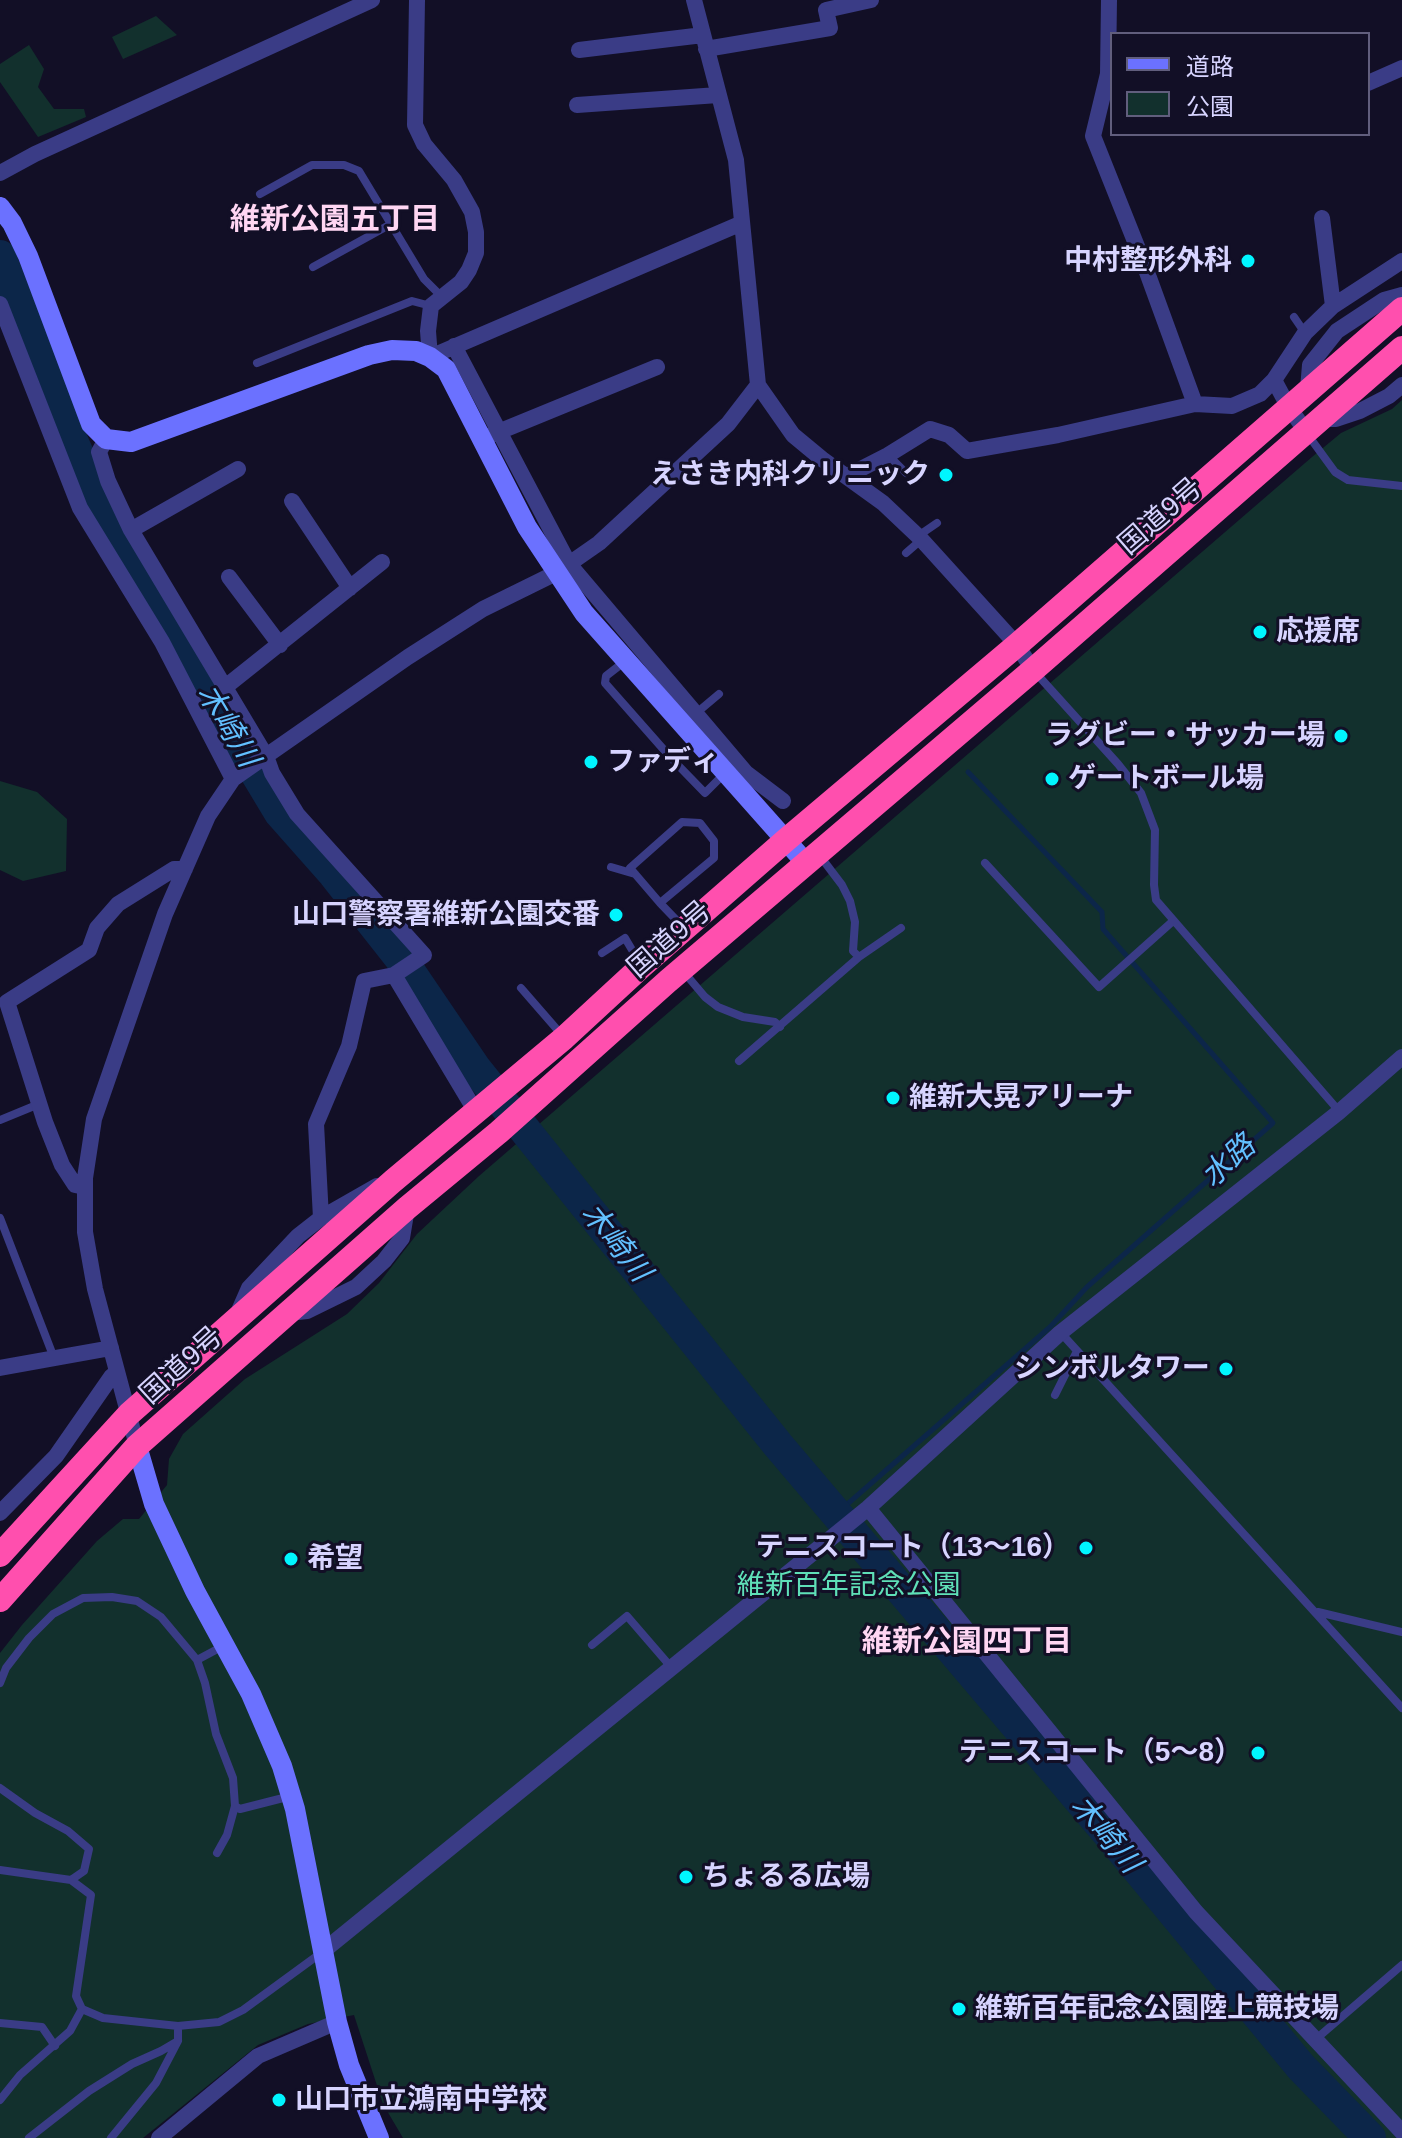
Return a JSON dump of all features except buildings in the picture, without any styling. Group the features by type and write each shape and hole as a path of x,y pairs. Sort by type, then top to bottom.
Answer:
{"highway":[{"name":"国道9号","path":"0,1555 129,1414 393,1181 564,1038 786,840 1017,645 1402,309"},
{"name":"国道9号","path":"0,1600 137,1446 811,857 1033,670 1402,348"}],"street":[{"path":"0,173 35,154 372,0"},
{"path":"417,0 415,125 424,144 454,180 472,212 476,232 476,253 469,270 461,282 437,302 428,331 430,357"},
{"path":"694,0 736,160 758,385 793,435 883,503 920,538 1017,645 1033,670"},
{"path":"579,50 704,42 830,28 826,10 871,0"},
{"path":"1109,0 1110,74 1093,136 1195,404"},
{"path":"1370,82 1402,68"},
{"path":"577,105 718,95"},
{"path":"0,207 12,223 28,256 91,424 106,439 131,442 369,355 392,350 416,351 446,369 490,435"},
{"path":"1322,218 1333,306"},
{"path":"430,357 742,223"},
{"path":"847,476 930,429 949,435 967,451 1058,435 1195,404 1232,406 1260,394 1274,380 1305,333 1333,306 1402,261"},
{"path":"1308,389 1310,365 1337,331 1384,300 1402,295"},
{"path":"0,304 80,508 162,642 233,779"},
{"path":"454,346 527,527 689,718 726,772 786,840 811,857"},
{"path":"490,435 657,367"},
{"path":"1274,380 1288,406 1312,424 1360,411 1389,396 1402,385"},
{"path":"379,2138 349,2065 337,2022 291,1796 268,1731 195,1591 154,1504 137,1446 95,1289 85,1232 85,1187 94,1119 165,914 208,816 233,779 408,657 483,609 562,569 599,543 686,466 728,424 758,385"},
{"path":"106,439 99,452 108,481 131,530 266,756 272,773 297,814 424,955 394,975 364,981 349,1046 316,1124 321,1218"},
{"path":"131,530 238,469"},
{"path":"292,501 350,588"},
{"path":"224,688 382,562"},
{"path":"562,569 584,613 626,659 746,773 783,801"},
{"path":"229,577 280,645"},
{"path":"85,1187 75,1185 62,1165 4,1002 89,950 97,928 118,904 174,869 185,869"},
{"path":"394,975 479,1110"},
{"path":"322,1952 868,1508 1060,1333 1339,1112 1402,1057"},
{"path":"234,1322 249,1288 298,1236 371,1187 393,1181"},
{"path":"0,1368 111,1348"},
{"path":"0,1513 56,1456 117,1372"},
{"path":"868,1508 1196,1912 1402,2132"},
{"path":"159,2138 258,2056 337,2022"}],"lane":[{"path":"260,194 312,165 344,165 359,171 437,302"},
{"path":"313,267 391,224"},
{"path":"257,363 412,301 437,302"},
{"path":"1294,317 1305,333"},
{"path":"1312,424 1335,472 1348,480 1402,486"},
{"path":"888,455 906,473"},
{"path":"906,553 937,523"},
{"path":"626,659 606,676 605,683 619,701 705,793 726,772"},
{"path":"1033,670 1141,793 1155,830 1156,900 1339,1112"},
{"path":"689,718 719,694"},
{"path":"660,903 714,858 714,841 700,823 682,822 630,868 660,903 685,928"},
{"path":"811,857 842,885 850,901 855,922 853,951 859,957"},
{"path":"985,863 1099,987 1173,921"},
{"path":"611,867 635,875"},
{"path":"739,1061 859,957 901,928"},
{"path":"602,953 625,938 642,966"},
{"path":"682,970 718,1007 743,1017 775,1022 780,1027"},
{"path":"521,988 564,1038"},
{"path":"0,1120 39,1104"},
{"path":"0,1218 54,1358"},
{"path":"1060,1333 1402,1708"},
{"path":"1055,1395 1077,1351"},
{"path":"0,1683 6,1668 37,1630 53,1614 83,1598 112,1597 137,1601 161,1617 197,1660 216,1734 233,1778 235,1806 227,1835 217,1853"},
{"path":"1317,1612 1402,1632"},
{"path":"592,1645 627,1616 671,1667"},
{"path":"197,1660 225,1645"},
{"path":"0,1788 35,1813 68,1831 89,1849 84,1871 71,1880"},
{"path":"235,1806 240,1809 291,1796"},
{"path":"0,1870 71,1880 91,1895 76,1996 82,2009 103,2018 178,2026 219,2022 243,2010 322,1952"},
{"path":"1315,2040 1402,1965"},
{"path":"0,2100 20,2075 70,2031 82,2009"},
{"path":"0,2023 42,2027 55,2046"},
{"path":"111,2138 156,2083 178,2041 178,2026"},
{"path":"29,2138 89,2091 132,2064 178,2041"}],"green space":[{"path":"156,16 177,35 123,59 112,37"},
{"path":"29,45 44,69 38,87 54,109 84,109 86,117 38,137 0,82 0,64"},
{"name":"維新百年記念公園","path":"1402,400 1402,2138 403,2138 383,2104 354,2015 308,2024 258,2045 143,2138 0,2138 0,1653 22,1625 97,1541 123,1519 139,1519 167,1485 169,1459 183,1434 245,1379 347,1314 379,1283 417,1234 479,1176 1312,457 1341,433 1392,409"},
{"path":"0,781 37,792 67,819 66,871 23,881 0,870"}],"waterway":[{"name":"木崎川","path":"0,256 74,445 120,547 280,813 334,874 401,959 475,1068 778,1445 1116,1843 1301,2067 1370,2138"},
{"name":"水路","path":"836,1514 1050,1327 1087,1287 1273,1123 1103,929 1102,912 968,772"}],"place":[{"name":"中村整形外科","path":"1248,261"},
{"name":"えさき内科クリニック","path":"946,475"},
{"name":"応援席","path":"1260,632"},
{"name":"ラグビー・サッカー場","path":"1341,736"},
{"name":"ファディ","path":"591,762"},
{"name":"ゲートボール場","path":"1052,779"},
{"name":"山口警察署維新公園交番","path":"616,915"},
{"name":"維新大晃アリーナ","path":"893,1098"},
{"name":"シンボルタワー","path":"1226,1369"},
{"name":"テニスコート（13～16）","path":"1086,1548"},
{"name":"希望","path":"291,1559"},
{"name":"テニスコート（5～8）","path":"1258,1753"},
{"name":"ちょるる広場","path":"686,1877"},
{"name":"維新百年記念公園陸上競技場","path":"959,2009"},
{"name":"山口市立鴻南中学校","path":"279,2100"}],"district":[{"name":"維新公園五丁目","path":"335,221"},
{"name":"維新公園四丁目","path":"967,1643"}]}
